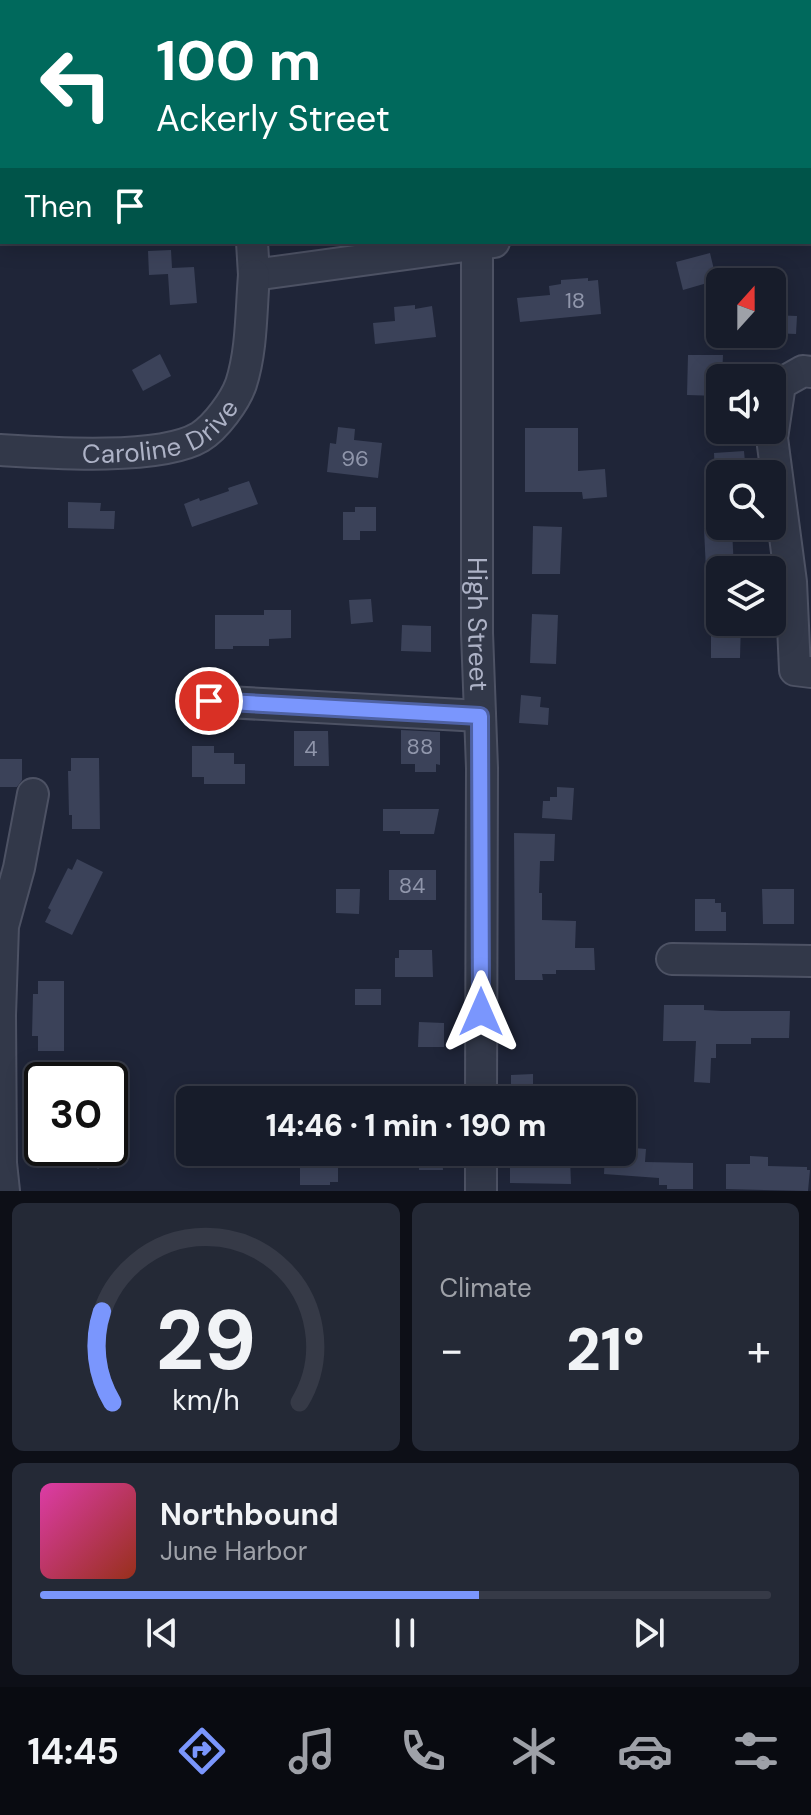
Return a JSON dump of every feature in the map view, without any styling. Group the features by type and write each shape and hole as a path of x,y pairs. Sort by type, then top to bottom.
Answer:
{"street":[{"name":"Caroline Drive","path":"0,450 60,454 157,450 200,437 230,408 241,386 247,358 254,275 252,244"},
{"path":"254,275 476,244"},
{"name":"High Street","path":"481,1086 477,633 483,244"},
{"path":"800,375 780,384 772,438 791,582 795,670 811,672"},
{"path":"209,701 480,716"},
{"path":"4,1191 0,1030 3,926 19,868 33,794"},
{"path":"672,959 811,961"},
{"path":"481,1166 481,1191"}],"building":[{"path":"171,250 172,268 194,267 197,303 170,305 168,274 149,275 148,251"},
{"path":"710,253 714,268 706,268 706,283 683,290 676,262"},
{"path":"588,278 588,281 598,280 601,314 520,322 517,298 550,295 549,286 561,284 561,280"},
{"path":"415,305 415,309 432,306 436,337 375,344 373,323 395,321 394,307"},
{"path":"786,316 797,316 796,334 786,334"},
{"path":"160,354 171,376 143,391 132,370"},
{"path":"688,355 723,355 723,364 706,364 706,396 687,395"},
{"path":"338,427 355,429 354,440 382,443 378,478 327,472 330,443 336,444"},
{"path":"525,428 578,428 578,471 605,469 607,497 583,499 582,492 525,492"},
{"path":"744,451 745,460 714,460 714,453"},
{"path":"249,481 258,504 192,527 184,504 229,491 228,488"},
{"path":"68,502 101,503 100,511 115,511 114,529 68,528"},
{"path":"355,507 376,507 376,531 360,531 360,540 343,540 343,512 355,512"},
{"path":"533,526 562,527 560,574 532,574"},
{"path":"704,529 706,540 733,540 733,556 706,556 706,570"},
{"path":"371,599 373,622 351,624 349,600"},
{"path":"264,610 291,610 291,638 269,639 269,646 215,649 215,615 264,615"},
{"path":"532,614 558,615 556,664 530,663"},
{"path":"402,625 431,626 431,652 401,651"},
{"path":"711,636 741,636 740,658 711,658"},
{"path":"521,695 541,697 540,707 549,708 548,725 519,723"},
{"path":"401,730 440,732 440,765 436,764 436,772 415,772 415,764 401,764"},
{"path":"294,731 328,731 329,766 294,766"},
{"path":"192,746 214,746 214,753 234,753 234,764 245,764 245,784 204,784 204,777 192,777"},
{"path":"71,758 99,758 100,829 72,829 68,771 71,771"},
{"path":"0,759 22,759 22,780 17,787 0,787"},
{"path":"557,787 574,788 572,820 542,818 543,801 557,797"},
{"path":"383,809 439,809 434,834 383,831"},
{"path":"514,833 555,834 554,861 540,861 542,920 576,921 575,948 594,948 595,970 556,970 556,974 542,974 543,980 515,980"},
{"path":"77,859 103,872 72,935 45,922 51,910 48,908 68,868 72,870"},
{"path":"389,870 436,870 436,900 389,900"},
{"path":"336,889 360,889 359,914 336,913"},
{"path":"762,889 794,889 794,924 763,924"},
{"path":"695,899 715,899 715,903 721,903 721,912 726,912 726,931 695,931"},
{"path":"399,950 432,950 433,977 395,977 395,958 399,958"},
{"path":"38,981 64,981 64,1051 38,1051 38,1036 32,1036 33,994 38,994"},
{"path":"355,989 381,989 381,1005 355,1005"},
{"path":"664,1005 704,1005 704,1010 722,1011 790,1011 789,1038 751,1038 751,1044 716,1044 716,1058 711,1058 710,1083 694,1082 696,1041 663,1041"},
{"path":"419,1022 444,1023 444,1047 418,1047"},
{"path":"533,1074 533,1086 511,1086 511,1075"},
{"path":"447,1084 447,1086 405,1086"},
{"path":"636,1148 646,1149 645,1162 693,1163 693,1189 667,1189 667,1185 659,1185 659,1178 604,1174 604,1166 636,1166"},
{"path":"750,1156 768,1157 768,1166 807,1167 810,1170 808,1191 726,1189 726,1164 750,1164"},
{"path":"300,1166 338,1166 338,1182 300,1185"},
{"path":"419,1166 443,1166 443,1170 419,1170"},
{"path":"510,1166 570,1166 571,1184 510,1183"}],"route":[{"path":"209,701 480,716 481,1012"}]}
